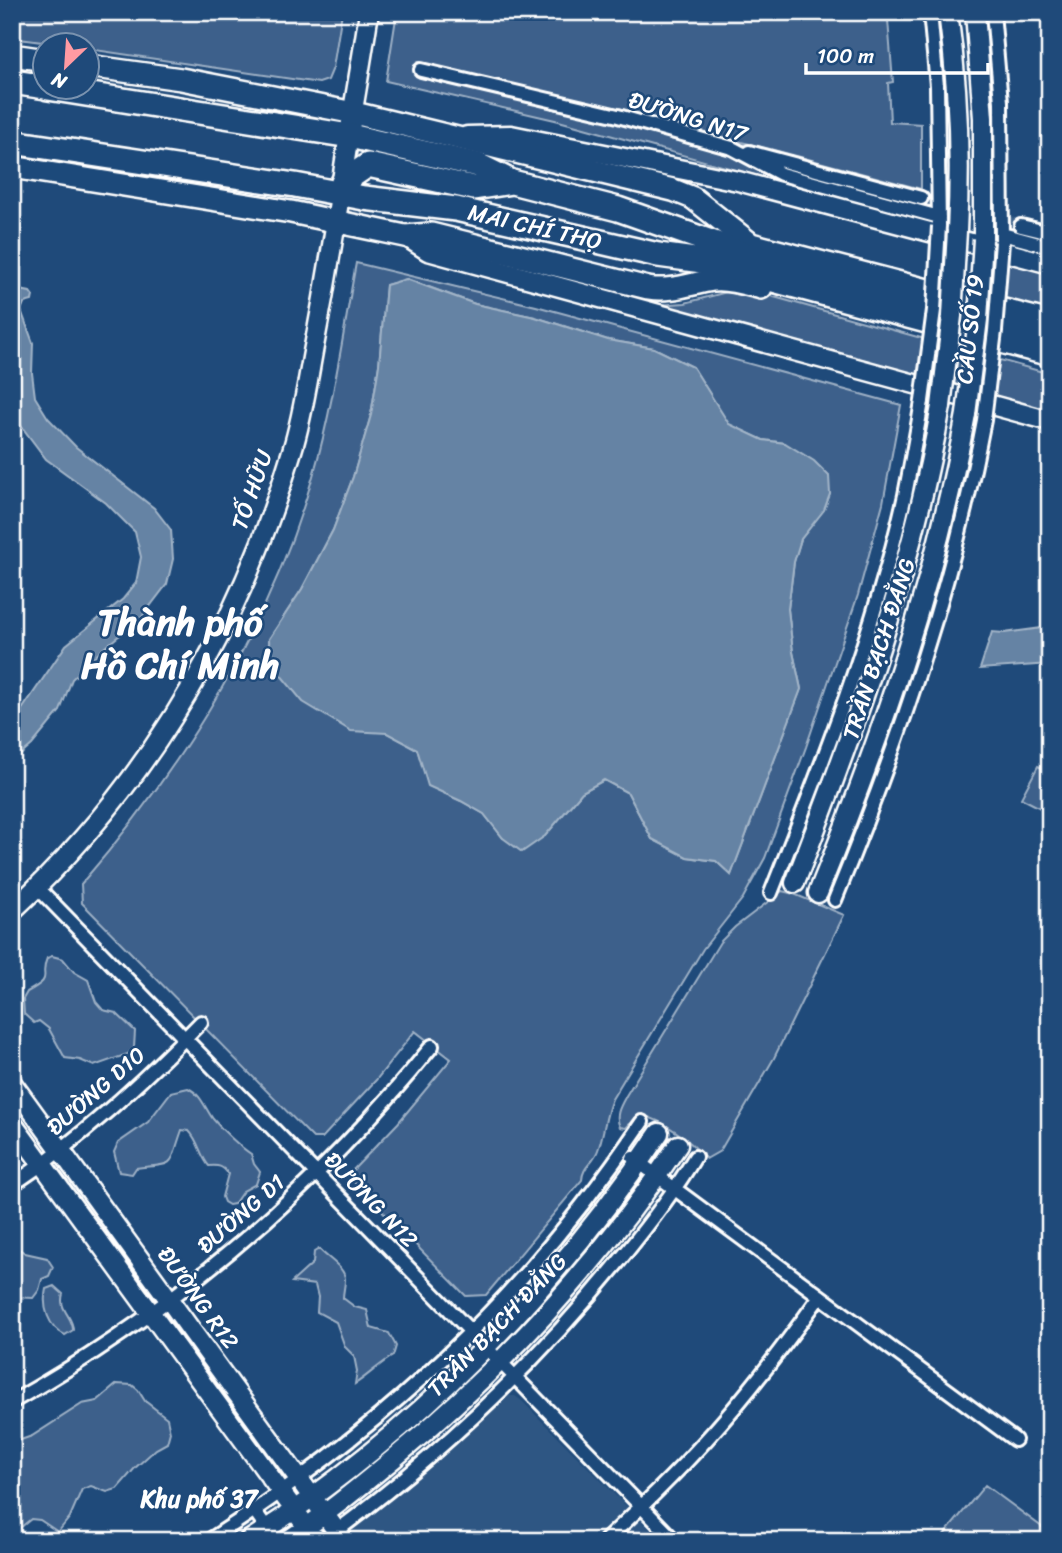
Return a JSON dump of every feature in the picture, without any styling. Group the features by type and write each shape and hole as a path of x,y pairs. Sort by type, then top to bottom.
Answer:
{"highway":[{"name":"MAI CHÍ THỌ","path":"12,82 32,85"},
{"name":"MAI CHÍ THỌ","path":"102,96 350,136 478,166 512,182 618,209 748,255 1050,335"},
{"name":"MAI CHÍ THỌ","path":"12,142 340,194 456,209 612,245 702,261 1050,354"},
{"path":"340,194 343,182 368,165 474,188 512,182"}],"main road":[{"path":"12,55 32,58"},
{"path":"102,68 181,79 354,113 673,190 693,198 751,244 1050,322"},
{"name":"MAI CHÍ THỌ","path":"12,167 278,210 405,236 431,233 657,290 666,291 715,280 738,282 1050,364"}],"street":[{"name":"TỐ HỮU","path":"12,911 38,888 93,827 153,750 196,682 232,611 269,520 293,449 308,379 369,12"},
{"name":"CẦU SỐ 19","path":"771,893 855,664 889,555 918,424 934,310 939,221 937,86 930,12"},
{"name":"CẦU SỐ 19","path":"941,406 952,316 957,231 958,142 948,12"},
{"name":"CẦU SỐ 19","path":"966,414 978,319 983,239 983,118 975,12"},
{"name":"CẦU SỐ 19","path":"835,901 915,684 956,551 985,419 1002,238 1001,102 993,12"},
{"name":"ĐƯỜNG N17","path":"421,70 618,116 732,148 781,174 939,221"},
{"path":"453,136 511,135 712,175 1050,264"},
{"path":"732,148 921,198"},
{"path":"1021,226 1050,233"},
{"name":"MAI CHÍ THỌ","path":"405,236 428,251 1050,421"},
{"path":"1002,238 1050,247"},
{"name":"TRẦN BẠCH ĐẰNG","path":"795,883 873,669 909,552 941,406"},
{"name":"TRẦN BẠCH ĐẰNG","path":"818,893 898,678 933,564 966,414"},
{"path":"918,424 937,429"},
{"path":"962,436 980,441"},
{"path":"855,664 873,669"},
{"path":"898,678 915,684"},
{"name":"ĐƯỜNG N12","path":"38,888 675,1541"},
{"name":"ĐƯỜNG D10","path":"12,1185 61,1150 127,1094 201,1022"},
{"name":"ĐƯỜNG D1","path":"12,1402 82,1361 151,1314 222,1260 317,1175 373,1116 432,1046"},
{"name":"ĐƯỜNG R12","path":"12,1083 325,1514 335,1537"},
{"path":"208,1541 300,1479 381,1416 470,1333 560,1235 642,1122"},
{"name":"ĐƯỜNG R12","path":"12,1123 312,1534"},
{"name":"TRẦN BẠCH ĐẰNG","path":"295,1510 405,1422 485,1347 568,1257 659,1133"},
{"name":"TRẦN BẠCH ĐẰNG","path":"312,1534 325,1514 415,1441 499,1363 584,1270 678,1145"},
{"path":"623,1150 1015,1440"},
{"path":"335,1537 442,1446 515,1378 602,1282 675,1189 695,1157"},
{"path":"605,1541 709,1437 770,1364 820,1296"},
{"path":"259,1507 273,1530"},
{"path":"248,1541 273,1530 295,1510"},
{"path":"287,1541 312,1534"}],"shaded area":[{"path":"12,12 342,12 333,68 328,80 319,83 102,51 102,32 32,32 32,41 12,38"},
{"path":"397,12 911,12 912,18 888,20 893,82 888,83 890,122 921,124 921,189 770,149 419,64 417,71 730,151 770,172 773,180 555,120 386,81"},
{"path":"988,256 1050,271 1050,318 977,298"},
{"path":"356,263 536,306 901,405 883,503 858,595 765,858 743,898 703,949 612,1099 598,1150 582,1180 486,1295 466,1296 353,1181 353,1170 398,1123 451,1059 415,1031 376,1080 322,1138 313,1138 82,903 81,884 119,839 188,743 247,641 273,587 295,532 320,450","holes":["407,279 475,304 535,317 608,340 654,348 693,367 728,424 763,440 785,443 830,494 824,509 801,539 794,562 788,609 801,689 731,875 716,861 687,857 652,839 628,793 604,780 582,792 545,836 503,838 484,814 429,786 417,749 270,662 269,639 302,589 333,530 353,477 371,415 379,365 386,285"]},
{"path":"406,279 475,304 535,317 608,340 654,348 693,367 729,424 763,440 785,443 814,461 829,476 830,494 824,510 801,539 794,562 788,609 801,689 731,875 716,861 687,857 652,839 628,793 604,780 582,792 545,836 522,852 503,838 484,814 428,786 417,749 387,733 351,731 303,702 270,662 269,639 302,589 333,530 353,477 371,415 379,365 386,285"},
{"path":"742,288 1050,374 1050,414 656,305 685,303"},
{"path":"12,290 30,292 33,296 32,301 24,303 21,310 33,343 32,373 35,397 48,418 76,447 154,508 171,530 173,559 167,584 141,618 105,647 72,679 60,711 32,745 12,762 12,718 23,708 66,645 123,599 136,583 141,557 135,532 106,503 46,459 19,423 12,390"},
{"path":"1050,627 1050,664 980,669 992,632"},
{"path":"1038,766 1050,772 1050,813 1021,798"},
{"path":"782,891 844,915 774,1058 720,1151 706,1159 676,1132 639,1114 626,1128 620,1127 618,1114 623,1102 720,942"},
{"path":"52,956 63,959 74,972 88,980 96,1002 103,1010 116,1013 135,1031 134,1048 128,1054 94,1066 65,1058 49,1029 39,1021 34,1023 24,1014 23,999 27,992 44,980 47,958"},
{"path":"188,1088 200,1098 221,1128 251,1154 260,1172 256,1184 243,1191 234,1204 229,1205 222,1197 228,1174 220,1167 209,1166 189,1131 182,1130 169,1162 136,1168 132,1174 119,1172 114,1152 118,1143 148,1122 171,1092"},
{"path":"12,1244 25,1253 47,1258 53,1267 49,1276 42,1279 33,1298 12,1297"},
{"path":"319,1249 342,1271 345,1280 343,1298 355,1307 367,1310 371,1328 389,1333 396,1346 393,1356 355,1384 357,1371 354,1356 345,1347 336,1322 317,1312 318,1297 315,1285 292,1282 313,1263 314,1252"},
{"path":"54,1286 63,1294 62,1304 72,1325 73,1330 65,1335 50,1322 46,1309 46,1289"},
{"path":"117,1384 132,1385 145,1401 167,1418 170,1432 167,1443 135,1468 117,1489 107,1492 91,1486 82,1489 70,1517 58,1532 40,1520 31,1519 20,1528 12,1527 12,1443 32,1436 82,1404 97,1401"},
{"path":"507,1396 515,1396 522,1401 661,1541 332,1541 413,1477"},
{"path":"985,1485 1050,1533 1050,1541 939,1541"}],"tunnel":[{"path":"921,198 1021,226"}],"district":[{"name":"Thành phố Hồ Chí Minh","path":"180,644"},
{"name":"Khu phố 37","path":"199,1499"}]}
